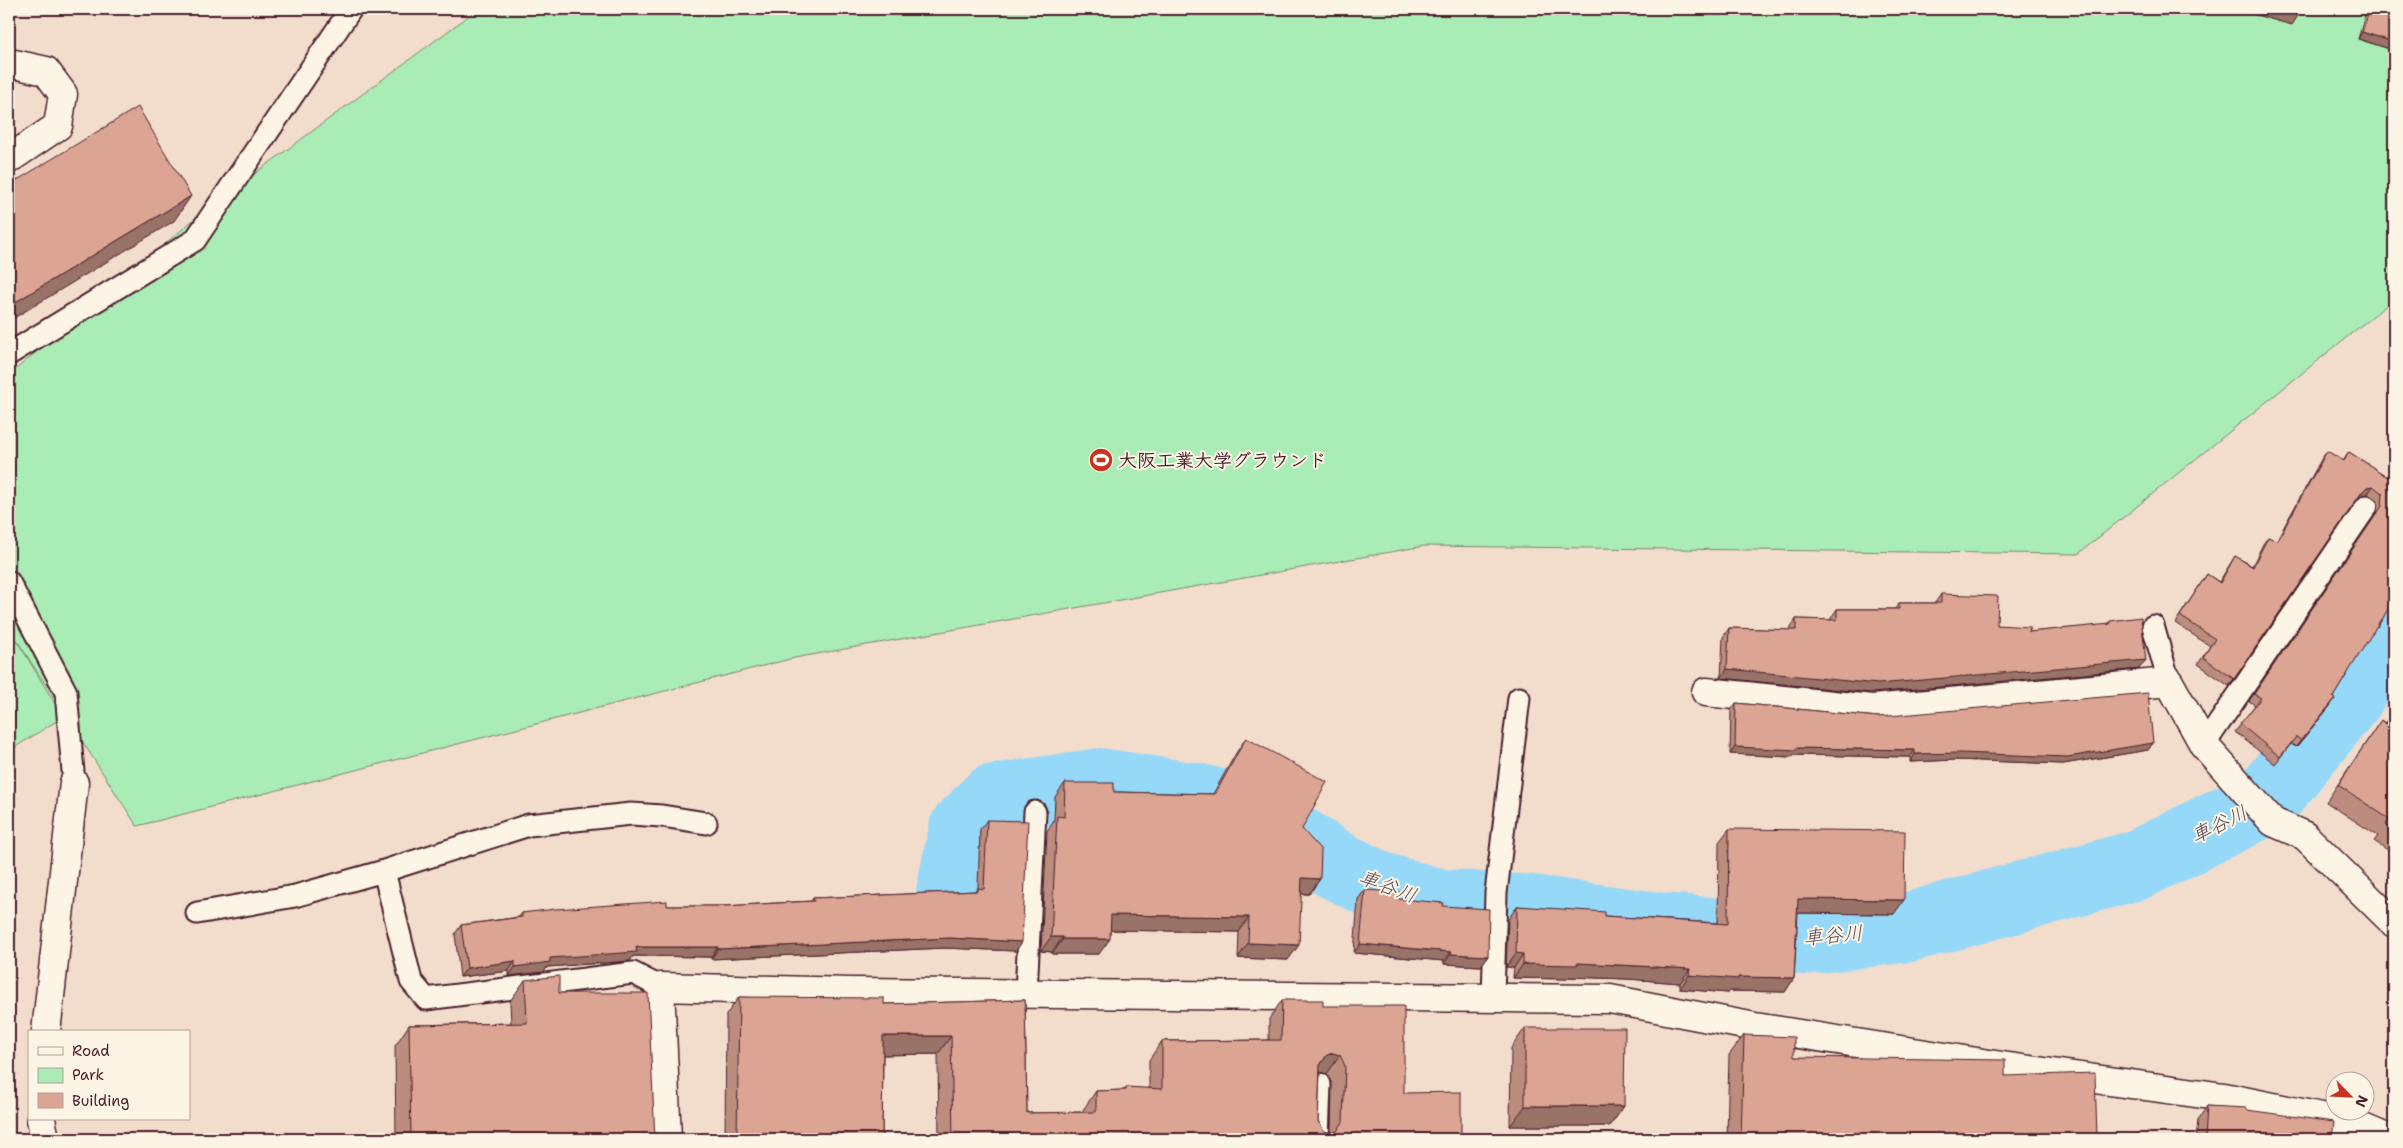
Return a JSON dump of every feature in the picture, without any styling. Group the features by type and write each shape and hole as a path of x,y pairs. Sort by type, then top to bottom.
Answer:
{"street":[{"path":"9,67 14,64 46,71 63,94 58,126 9,159"},
{"path":"1706,692 1872,708 2169,682 2204,745 2240,787 2273,822 2305,836 2394,923"},
{"path":"46,1030 74,783"},
{"path":"667,1139 660,988 1026,994 1610,998 1755,1028 2002,1066 2224,1097 2351,1123 2389,1139"},
{"path":"41,1120 45,1139"}],"lane":[{"path":"9,354 195,240 351,9"},
{"path":"2204,745 2367,506"},
{"path":"9,582 66,692 74,783"},
{"path":"2153,626 2169,682"},
{"path":"1492,998 1496,893 1520,698"},
{"path":"1026,994 1035,812"},
{"path":"197,913 295,896 384,871 530,825 631,814 662,816 706,824"},
{"path":"384,871 410,981 426,999 633,973 660,988"},
{"path":"1318,1139 1320,1084"}],"green space":[{"name":"大阪工業大学グラウンド","path":"478,9 2394,9 2394,299 2078,554 1424,546 794,658 137,826 16,639 63,717 9,751 9,375 204,211"}],"building":[{"path":"2370,9 2394,9 2394,42 2362,32"},
{"path":"138,107 191,196 9,306 9,185"},
{"path":"2327,451 2344,461 2349,452 2394,481 2394,598 2333,697 2335,699 2301,740 2296,737 2280,757 2240,724 2261,698 2254,694 2382,506 2383,494 2373,486 2367,487 2362,492 2234,679 2203,657 2215,639 2180,616 2207,574 2220,583 2235,556 2253,567 2268,537 2277,541"},
{"path":"1941,594 1998,596 1997,625 2030,627 2029,632 2110,624 2110,621 2141,617 2146,660 1878,684 1727,669 1729,628 1796,630 1796,619 1837,620 1837,609 1899,609 1899,603 1941,603"},
{"path":"2148,693 2153,743 2068,757 1960,753 1915,754 1915,750 1796,748 1796,750 1735,747 1736,703 1878,717"},
{"path":"2394,711 2394,830 2386,825 2389,819 2338,785 2381,720 2385,724"},
{"path":"1246,738 1327,782 1302,829 1321,850 1320,879 1302,878 1299,945 1248,943 1249,917 1111,915 1110,939 1063,939 1063,937 1051,937 1057,816 1064,817 1065,783 1114,783 1114,792 1215,794"},
{"path":"987,820 1028,821 1022,942 950,938 718,949 718,947 636,947 637,952 550,958 550,962 515,967 515,961 467,968 461,925 522,917 522,913 667,901 667,906 724,906 814,901 813,898 977,891 977,888 984,889"},
{"path":"1729,829 1905,831 1904,900 1798,899 1794,978 1738,977 1738,979 1689,975 1690,969 1638,966 1577,963 1577,965 1523,964 1523,954 1516,953 1517,906 1605,912 1605,916 1728,924"},
{"path":"1365,890 1400,892 1399,899 1444,903 1443,906 1489,909 1488,956 1360,944"},
{"path":"559,976 559,993 648,993 655,1139 411,1139 409,1025 527,1023 525,980"},
{"path":"739,997 884,998 884,1004 1025,1000 1027,1113 1096,1112 1096,1091 1126,1090 1126,1087 1162,1089 1162,1041 1281,1040 1282,1000 1323,1000 1323,1006 1404,1006 1404,1093 1461,1092 1461,1139 953,1139 951,1036 883,1036 882,1139 737,1139","holes":["1333,1053 1340,1055 1345,1066 1343,1122 1337,1131 1331,1133 1324,1131 1318,1121 1320,1065 1327,1055"]},
{"path":"1525,1028 1625,1028 1624,1106 1525,1106"},
{"path":"1744,1035 1794,1037 1794,1057 2005,1060 2005,1076 2095,1073 2097,1139 1741,1139"},
{"path":"2207,1106 2247,1108 2247,1110 2334,1122 2332,1139 2205,1139"}],"waterway":[{"name":"車谷川","path":"951,892 964,829 993,799 1100,783 1191,797 1253,812 1334,864 1380,887 1441,904 1531,910 1664,928 1803,940 1909,927 2137,865 2264,802 2349,697 2394,625"}],"place":[{"name":"大阪工業大学グラウンド","path":"1101,460"}]}
